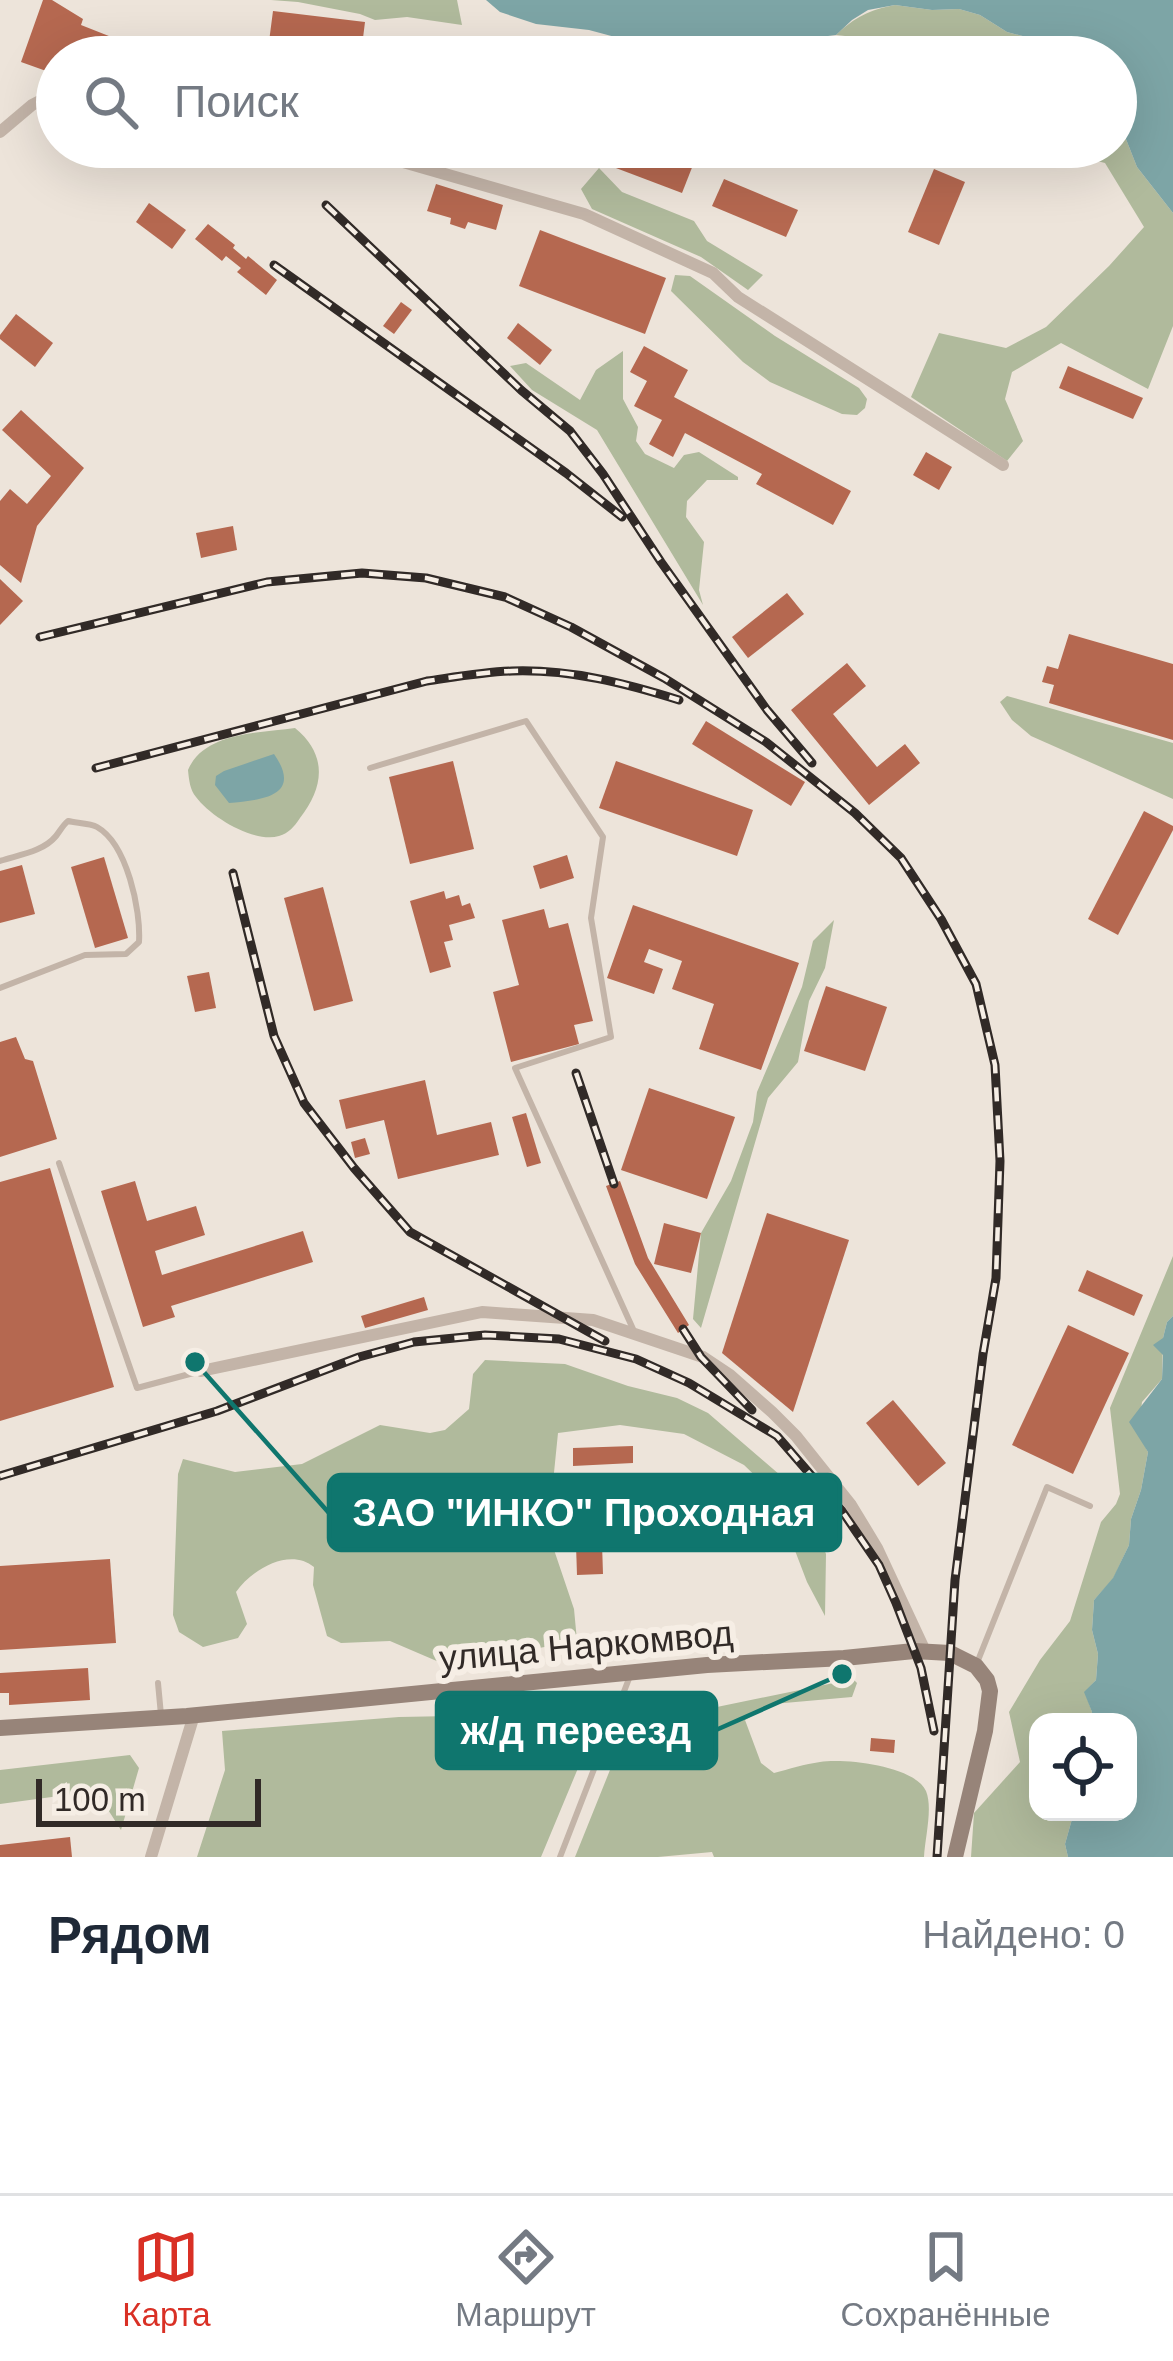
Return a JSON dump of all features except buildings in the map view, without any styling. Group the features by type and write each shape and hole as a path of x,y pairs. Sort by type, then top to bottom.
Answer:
{"street":[{"path":"0,132 36,103"},
{"path":"425,168 584,214 713,273 738,297 1003,466"},
{"path":"201,1371 482,1312 593,1320 703,1357 730,1375 796,1436 851,1505 878,1548 925,1651"},
{"name":"улица Наркомвод","path":"0,1728 194,1715 633,1669 925,1651 950,1653 976,1666"},
{"path":"955,1857 990,1700 987,1680 976,1666"},
{"path":"151,1857 194,1715"}],"lane":[{"path":"370,768 526,721 603,837 591,918 611,1037 515,1068 634,1333"},
{"path":"0,860 37,850 68,821 98,827 130,876 140,925 139,942 126,954 85,955 0,988"},
{"path":"58,1162 136,1388 201,1371"},
{"path":"976,1666 1047,1487 1090,1507"},
{"path":"560,1857 633,1669"},
{"path":"158,1683 161,1718"}],"green space":[{"path":"271,0 457,0 462,25 407,17 375,20"},
{"path":"895,5 959,9 1022,36 836,35 877,9"},
{"path":"1137,167 1173,213 1173,326 1148,389 1061,343 1012,372 1005,399 1023,441 1007,461 911,397 939,333 1006,348 1046,327 1144,227 1108,168"},
{"path":"599,168 622,192 694,221 707,241 763,275 748,290 701,257 592,209 581,189"},
{"path":"675,275 690,276 859,388 867,399 865,408 857,415 842,414 770,382 671,291"},
{"path":"623,351 623,399 645,454 674,468 684,455 699,452 738,477 707,480 687,501 686,517 704,542 699,590 703,605 597,430 532,390 510,366 526,363 580,400 596,370"},
{"path":"1007,696 1173,743 1173,799 1031,736 1000,702"},
{"path":"295,728 313,749 319,771 314,795 288,831 269,837 245,832 212,813 194,794 188,770 207,748 250,733"},
{"path":"834,920 825,968 809,1001 798,1062 768,1098 701,1328 693,1319 701,1233 731,1181 753,1122 757,1092 802,987 813,941"},
{"path":"1173,1256 1173,1316 1163,1338 1162,1379 1142,1402 1138,1433 1148,1452 1129,1545 1113,1579 1094,1600 1096,1680 1085,1692 1092,1713 1029,1713 1029,1821 1071,1821 1065,1844 1068,1857 971,1857 974,1813 1020,1762 1009,1712 1070,1621 1101,1522 1120,1494 1110,1408"},
{"path":"485,1360 565,1364 677,1398 708,1413 787,1481 814,1524 826,1554 825,1616 773,1493 744,1465 684,1434 620,1425 558,1433 548,1532 574,1609 577,1641 446,1665 390,1641 341,1643 327,1636 313,1585 314,1567 294,1559 261,1569 236,1592 247,1624 238,1638 203,1647 179,1632 173,1615 178,1474 183,1459 235,1472 302,1464 380,1425 430,1433 445,1430 469,1409 473,1374"},
{"path":"853,1679 857,1683 852,1697 773,1704 745,1720 761,1763 774,1773 831,1761 908,1775 919,1782 928,1798 924,1857 714,1857 712,1852 575,1857 614,1760 660,1701 712,1708"},
{"path":"504,1715 586,1749 541,1857 197,1857 225,1770 222,1731 399,1717"},
{"path":"130,1755 139,1768 121,1830 96,1791 0,1804 0,1770"}],"water":[{"path":"486,0 1173,0 1173,213 1137,167 1137,36 1022,36 959,9 895,5 868,10 828,36 611,36 536,24 500,12"},
{"path":"274,754 284,779 274,794 229,803 215,785 216,776 224,771"},
{"path":"1173,1316 1173,1857 1068,1857 1065,1844 1071,1821 1137,1821 1137,1713 1092,1713 1084,1692 1096,1680 1094,1600 1113,1578 1129,1545 1148,1452 1129,1422 1162,1379 1163,1355 1153,1345 1163,1338"}],"railway":[{"path":"326,205 570,431 767,710 812,763"},
{"path":"274,265 622,517"},
{"path":"40,637 267,582 362,573 426,578 505,597 664,678 766,742 855,813 901,858 976,984 995,1065 1000,1161 996,1278 955,1580 937,1857"},
{"path":"96,768 427,681 480,674 576,675 679,700"},
{"path":"233,873 274,1036 304,1103 354,1168 410,1232 605,1341"},
{"path":"576,1073 614,1184"},
{"path":"683,1329 701,1357 752,1410"},
{"path":"0,1476 217,1411 359,1357 414,1342 485,1335 559,1339 636,1359 689,1383 777,1436 842,1511 879,1565 896,1603 921,1668 934,1731"}],"place":[{"name":"ЗАО \"ИНКО\" Проходная","path":"195,1362"},
{"name":"ж/д переезд","path":"842,1674"}]}
